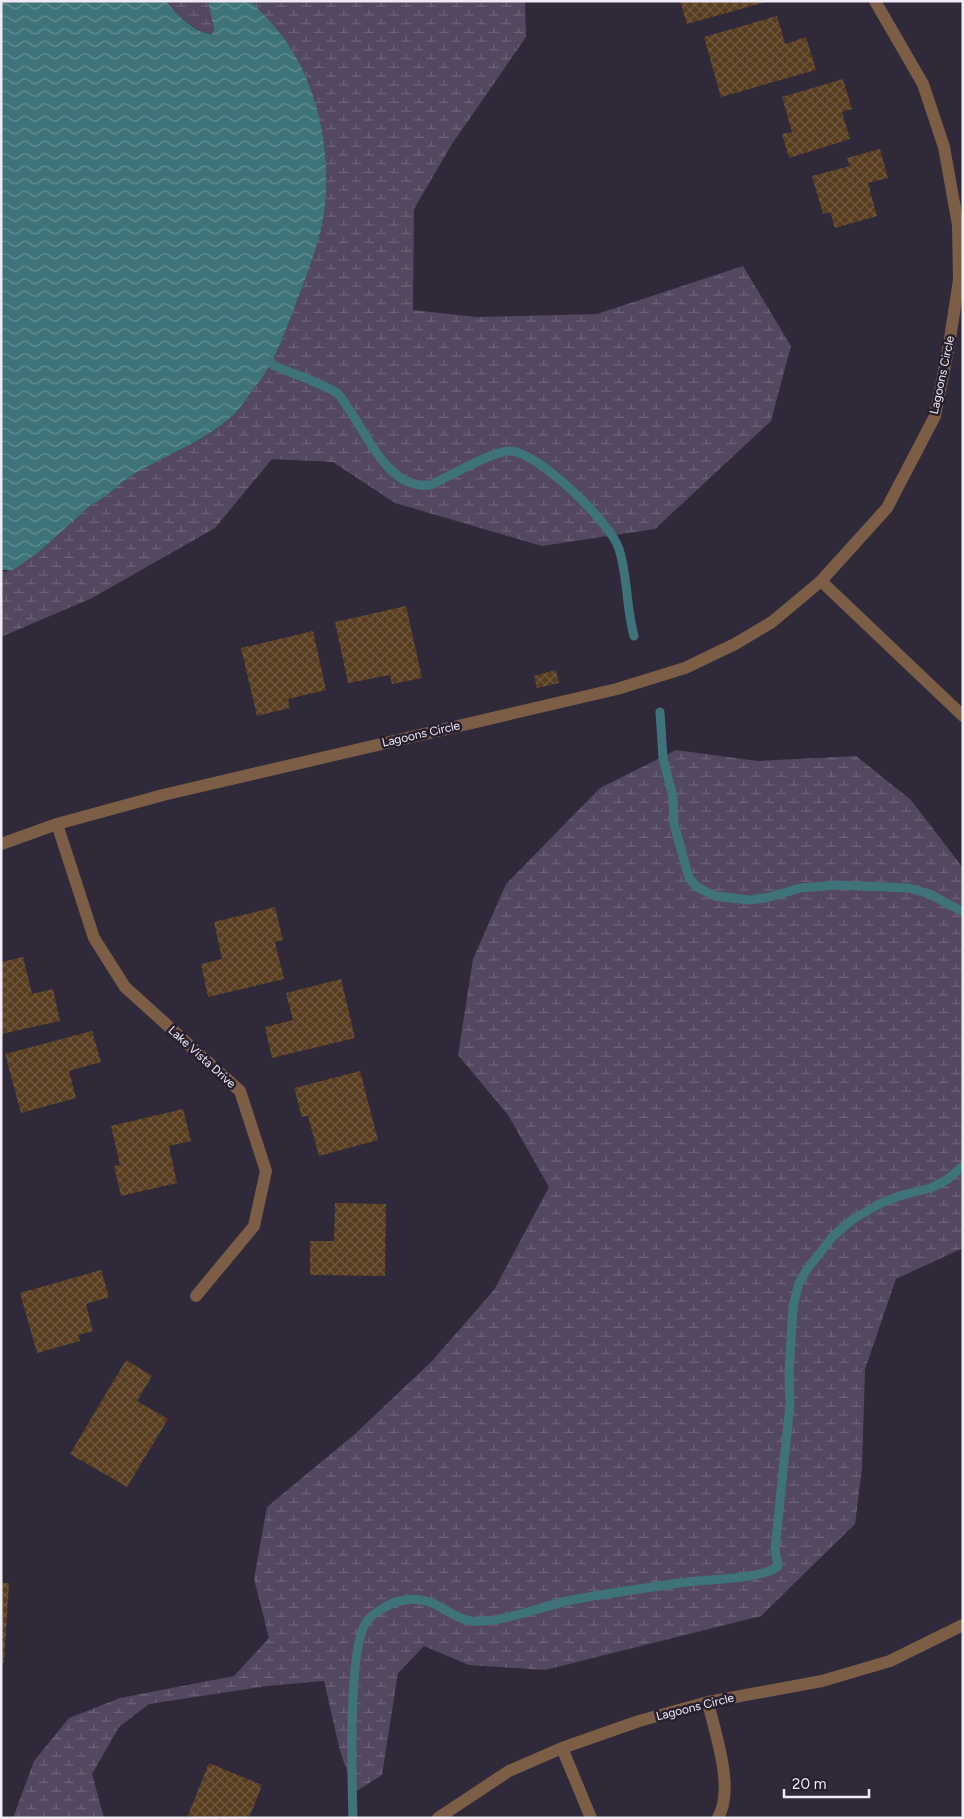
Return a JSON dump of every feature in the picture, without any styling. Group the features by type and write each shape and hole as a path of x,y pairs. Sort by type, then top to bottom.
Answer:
{"street":[{"name":"Lagoons Circle","path":"1,844 57,824 163,795 617,689 685,668 735,644 772,622 821,581 887,508 935,416 950,345 959,280 960,224 944,147 923,84 875,1"},
{"path":"821,581 963,716"},
{"name":"Lake Vista Drive","path":"57,824 94,938 125,987 240,1091 266,1171 254,1226 196,1296"},
{"name":"Lagoons Circle","path":"438,1818 509,1771 562,1748 639,1721 708,1702 822,1681 890,1661 963,1625"},
{"path":"708,1702 725,1774 722,1811 718,1818"},
{"path":"562,1748 591,1818"}],"green space":[{"path":"166,1 208,1 214,30 213,34 193,27 175,12"},
{"path":"251,1 525,1 526,37 452,144 414,209 413,310 477,317 597,314 743,266 791,346 771,421 655,529 542,546 395,503 333,462 272,459 215,528 92,598 1,637 1,570 5,572 39,552 91,505 129,478 207,435 233,415 255,388 268,368 286,329 308,273 321,230 325,206 326,157 317,107 309,84 286,41"},
{"path":"676,750 758,761 856,756 911,800 963,868 963,1248 896,1279 865,1369 862,1468 855,1524 761,1616 545,1670 469,1665 424,1646 398,1673 382,1775 355,1792 340,1751 324,1681 267,1686 149,1704 119,1727 92,1774 104,1818 13,1818 34,1761 69,1718 120,1698 234,1676 269,1638 254,1579 267,1507 356,1433 432,1361 494,1290 549,1187 508,1115 458,1055 473,959 506,884 600,788"}],"water":[{"path":"1,1 166,1 175,12 193,27 199,31 212,34 214,30 208,1 251,1 274,25 286,41 309,83 317,107 322,132 327,182 321,230 305,281 273,359 242,405 233,415 207,435 146,467 91,505 39,552 13,570 1,570"}],"building":[{"path":"680,1 766,1 766,2 687,24"},
{"path":"777,16 785,44 806,37 816,70 721,97 704,37"},
{"path":"843,79 852,109 842,112 850,139 789,158 782,134 792,132 782,97"},
{"path":"880,149 888,178 868,183 877,216 835,228 830,212 823,214 812,176 850,166 847,158"},
{"path":"406,606 422,678 392,684 390,675 348,683 335,622"},
{"path":"313,631 326,690 288,699 290,708 257,716 241,648"},
{"path":"556,670 559,683 537,688 534,676"},
{"path":"275,907 283,940 275,942 284,979 208,997 201,964 222,959 214,922"},
{"path":"23,957 32,994 53,989 60,1021 1,1034 1,962"},
{"path":"341,979 355,1038 272,1058 265,1027 293,1020 286,993"},
{"path":"92,1031 101,1062 69,1071 76,1098 21,1113 5,1054"},
{"path":"360,1071 378,1140 319,1156 308,1116 302,1117 294,1088"},
{"path":"183,1109 191,1141 169,1146 177,1183 121,1196 114,1166 120,1165 111,1126"},
{"path":"335,1203 386,1204 385,1276 310,1275 310,1241 334,1241"},
{"path":"101,1270 109,1297 86,1304 93,1331 78,1335 80,1341 37,1353 20,1293"},
{"path":"126,1360 152,1376 137,1401 168,1419 127,1487 70,1454"},
{"path":"1,1583 9,1583 4,1663 1,1663"},
{"path":"209,1763 262,1785 249,1818 187,1818"}],"waterway":[{"path":"270,361 273,365 337,393 381,459 403,479 416,484 431,485 494,454 511,451 539,464 555,476 589,507 603,523 619,549 634,636"},
{"path":"660,712 663,758 673,797 674,824 689,878 697,887 715,896 749,900 765,898 801,888 837,885 909,888 930,894 963,912"},
{"path":"353,1818 352,1714 357,1656 361,1634 368,1620 383,1608 400,1601 422,1600 439,1606 462,1619 471,1621 495,1620 581,1598 679,1583 759,1574 770,1571 778,1566 775,1549 790,1404 789,1373 793,1306 799,1283 833,1236 852,1220 879,1204 899,1196 931,1188 948,1179 963,1166"}]}
